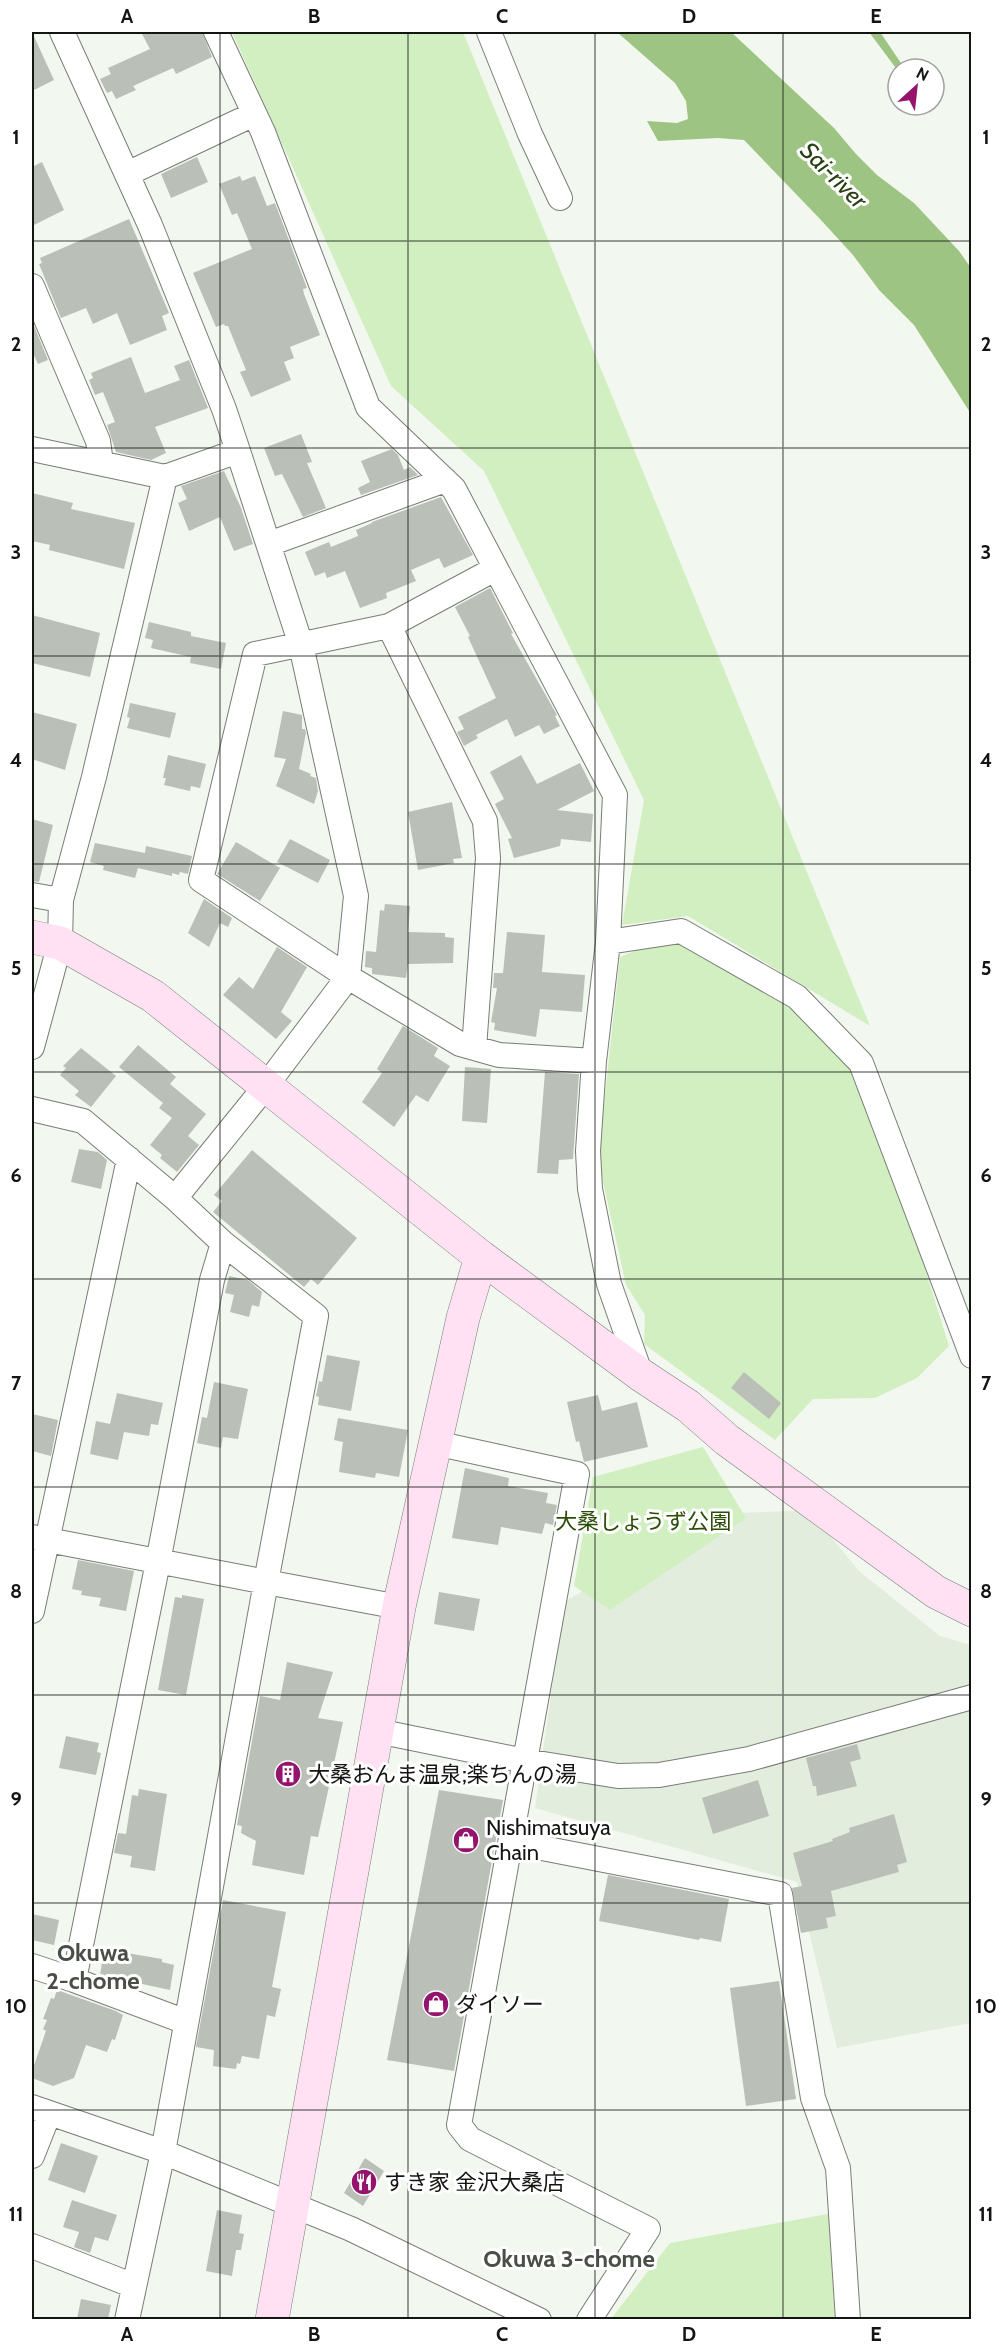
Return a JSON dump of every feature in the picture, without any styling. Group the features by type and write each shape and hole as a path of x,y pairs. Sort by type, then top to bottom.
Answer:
{"street":[{"path":"62,32 163,258 238,450 301,645 356,896 348,977 265,1087 175,1198"},
{"path":"216,32 255,114 368,407 454,489 615,795 608,942 594,1061 588,1151 590,1188 609,1284 640,1375"},
{"path":"489,32 530,134 560,198"},
{"path":"127,174 255,114"},
{"path":"32,286 98,441 101,463"},
{"path":"32,448 165,477 238,450"},
{"path":"32,1047 46,940 61,900 94,777 165,477"},
{"path":"269,544 445,480"},
{"path":"495,569 389,626 255,654 201,880 348,977 460,1044 499,1055 594,1061"},
{"path":"389,626 485,821 488,858 474,1048"},
{"path":"32,895 61,900"},
{"path":"608,942 681,931 797,997 861,1063 972,1356"},
{"path":"46,940 153,996 481,1257 640,1375 688,1406 727,1440 936,1592 972,1610"},
{"path":"32,1109 83,1120 175,1198 223,1243 316,1316 163,2152 127,2319"},
{"path":"32,1611 39,1539 129,1159"},
{"path":"74,1980 212,1280 223,1243"},
{"path":"272,2319 294,2206 399,1607 463,1318 481,1257"},
{"path":"435,1443 577,1474 459,2125 470,2139 648,2229 589,2319"},
{"path":"39,1539 399,1607"},
{"path":"377,1731 525,1761 618,1776 659,1774 749,1759 972,1697"},
{"path":"511,1842 780,1894 813,2098 838,2168 848,2319"},
{"path":"32,1966 186,2022"},
{"path":"32,2156 40,2110 163,2152 351,2229 539,2319"},
{"path":"32,2246 134,2286"}],"shaded area":[{"path":"809,1510 859,1571 940,1636 971,1645 971,2023 837,2048 797,1882 535,1808 564,1602 715,1514"}],"green space":[{"path":"232,32 463,32 870,1026 688,916 622,925 644,800 484,471 391,386"},
{"path":"681,931 797,997 861,1063 949,1346 917,1378 875,1398 813,1399 775,1440 644,1344 645,1315 626,1285 598,1159 620,957"},
{"name":"大桑しょうず公園","path":"703,1447 746,1518 610,1610 574,1586 593,1477"},
{"path":"833,2213 832,2274 835,2319 610,2320 670,2243"}],"water":[{"name":"Sai-river","path":"617,32 731,32 834,128 877,175 914,203 959,251 971,268 971,414 914,325 879,290 853,255 820,219 744,140 718,138 658,141 647,121 677,123 688,119 686,101 675,83"},
{"path":"869,32 880,32 897,57 888,57"}],"building":[{"path":"32,32 54,80 32,91"},
{"path":"141,32 202,32 212,57 176,74 173,68 133,86 136,90 116,99 112,91 107,93 100,79 111,74 108,68 150,49"},
{"path":"197,157 208,182 171,198 161,174"},
{"path":"42,162 64,210 32,226 32,167"},
{"path":"240,176 242,181 255,176 267,206 275,203 307,288 303,289 304,294 320,335 290,347 294,358 284,362 291,380 251,397 240,372 246,370 228,326 224,324 216,327 193,273 252,249 237,213 232,215 219,184"},
{"path":"129,219 169,313 162,316 167,330 130,345 117,313 93,324 86,308 61,318 39,264 42,263 40,258"},
{"path":"32,321 48,360 38,364 32,351"},
{"path":"131,357 145,393 180,380 174,366 189,360 208,408 155,427 166,453 151,460 116,452 107,425 115,422 103,392 95,395 89,380 93,378 91,373"},
{"path":"301,434 312,462 307,463 326,508 303,517 282,474 275,476 264,448"},
{"path":"392,449 398,455 404,470 410,467 418,475 361,495 358,488 370,482 361,461"},
{"path":"224,471 241,508 253,544 234,551 220,517 189,531 178,503 187,499 181,486"},
{"path":"32,493 73,503 71,509 135,523 124,569 49,550 50,545 32,541"},
{"path":"441,497 473,555 444,568 439,558 411,570 416,581 386,593 387,598 360,608 345,571 327,578 325,572 315,576 305,552 329,542 331,547 358,536 356,530 372,522"},
{"path":"490,588 513,633 511,634 557,715 555,716 560,726 544,734 539,725 515,737 507,719 476,735 478,738 464,746 457,732 464,729 458,717 496,698 455,607"},
{"path":"32,615 100,633 90,677 32,663"},
{"path":"149,622 191,632 191,636 226,643 221,669 190,663 191,657 151,648 153,640 145,638"},
{"path":"130,703 176,713 170,738 127,728"},
{"path":"283,711 302,715 302,729 305,729 306,733 299,769 316,778 318,791 314,804 276,786 286,759 274,757"},
{"path":"32,712 77,724 65,770 32,759"},
{"path":"168,755 206,764 200,788 191,786 190,791 164,785 166,778 163,778"},
{"path":"521,755 537,784 580,763 594,791 557,810 593,814 591,842 561,839 560,846 514,858 508,839 512,838 495,804 504,799 490,772"},
{"path":"452,802 462,858 453,859 454,863 418,870 408,812"},
{"path":"32,819 53,825 39,882 32,881"},
{"path":"290,839 330,860 318,883 277,862"},
{"path":"236,842 280,868 260,901 217,874"},
{"path":"95,843 145,853 146,846 192,856 188,874 172,873 172,876 138,868 135,878 103,870 104,866 90,862"},
{"path":"204,899 232,918 228,927 220,923 209,947 188,933"},
{"path":"385,904 410,906 408,932 445,933 445,937 454,938 453,963 408,964 406,978 372,974 372,968 365,967 366,951 376,952 380,910 384,911"},
{"path":"507,932 545,935 542,972 585,975 582,1012 540,1009 536,1037 494,1030 495,1023 491,1022 497,988 493,988 494,973 503,973"},
{"path":"277,947 307,967 281,1012 292,1021 276,1039 223,995 239,977 253,989"},
{"path":"403,1026 438,1048 434,1056 450,1066 428,1102 416,1095 394,1127 362,1102 382,1073 377,1069"},
{"path":"138,1045 176,1077 170,1084 206,1114 188,1136 199,1145 177,1172 160,1158 162,1155 150,1145 172,1118 159,1108 163,1103 119,1067"},
{"path":"81,1048 116,1076 91,1107 75,1095 79,1091 60,1075 66,1068 63,1066"},
{"path":"465,1067 491,1069 487,1123 462,1121"},
{"path":"545,1072 579,1074 573,1159 559,1160 558,1174 537,1173"},
{"path":"79,1149 98,1152 107,1160 101,1189 71,1182"},
{"path":"252,1150 357,1238 318,1285 311,1279 304,1287 213,1212 222,1201 214,1195"},
{"path":"229,1276 248,1280 262,1292 259,1307 252,1305 249,1317 230,1312 234,1295 225,1293"},
{"path":"327,1355 360,1361 351,1411 318,1405 319,1397 316,1396 319,1381 322,1382"},
{"path":"744,1372 781,1403 769,1419 731,1388"},
{"path":"214,1382 248,1389 238,1439 223,1437 221,1448 197,1443 202,1417 207,1418"},
{"path":"117,1393 163,1403 158,1425 151,1424 149,1436 124,1432 118,1460 90,1454 96,1421 110,1424"},
{"path":"598,1395 602,1411 637,1402 648,1447 584,1462 579,1441 576,1442 567,1402"},
{"path":"32,1414 58,1420 51,1456 32,1451"},
{"path":"338,1418 408,1430 399,1477 376,1473 375,1478 339,1472 343,1442 334,1440"},
{"path":"465,1468 509,1478 508,1486 548,1493 546,1503 557,1505 553,1525 545,1523 542,1534 501,1527 498,1545 452,1538"},
{"path":"78,1560 134,1571 126,1611 99,1606 101,1598 81,1595 82,1591 72,1589"},
{"path":"439,1592 480,1599 474,1631 434,1624"},
{"path":"182,1595 204,1599 186,1695 158,1690 175,1597 182,1598"},
{"name":"大桑おんま温泉;楽ちんの湯","path":"287,1662 333,1672 318,1718 343,1722 318,1837 311,1836 304,1875 252,1865 256,1841 241,1833 242,1826 237,1825 260,1696 280,1700"},
{"path":"66,1736 99,1743 97,1752 101,1753 96,1775 59,1768"},
{"path":"857,1744 861,1759 850,1762 857,1786 817,1796 816,1786 813,1786 806,1758"},
{"path":"758,1780 769,1816 713,1834 702,1798"},
{"path":"139,1789 167,1794 155,1871 130,1867 132,1856 114,1853 118,1833 126,1834 132,1795 138,1796"},
{"path":"439,1790 503,1800 454,2071 387,2060"},
{"path":"894,1814 907,1862 897,1865 899,1872 831,1891 836,1916 826,1918 828,1928 801,1933 792,1888 802,1886 793,1853 833,1841 832,1839 850,1832 849,1828"},
{"path":"608,1875 729,1899 721,1942 599,1921"},
{"path":"223,1900 286,1912 272,1987 281,1989 275,2017 267,2015 259,2059 242,2056 236,2069 213,2066 214,2050 196,2047"},
{"path":"32,1914 59,1920 54,1945 32,1940"},
{"path":"104,1951 162,1959 162,1962 174,1965 170,1990 100,1975"},
{"path":"779,1981 796,2099 746,2106 730,1988"},
{"path":"57,1990 123,2015 115,2040 112,2039 107,2052 86,2045 74,2078 53,2086 32,2078 32,2071 46,2031 43,2029 47,2020 43,2019 51,1998 54,1999"},
{"path":"61,2143 98,2156 85,2193 48,2180"},
{"name":"すき家 金沢大桑店","path":"365,2158 384,2171 363,2206 344,2193"},
{"path":"72,2200 117,2215 108,2241 95,2237 90,2253 74,2247 79,2232 63,2227"},
{"path":"217,2210 242,2215 239,2233 244,2234 241,2250 236,2250 232,2276 206,2271"},
{"path":"81,2299 111,2305 108,2319 77,2319"}],"place":[{"name":"大桑おんま温泉;楽ちんの湯","path":"288,1774"},
{"name":"Nishimatsuya Chain","path":"466,1840"},
{"name":"ダイソー","path":"436,2004"},
{"name":"すき家 金沢大桑店","path":"364,2182"}],"district":[{"name":"Okuwa 2-chome","path":"93,1966"},
{"name":"Okuwa 3-chome","path":"569,2258"}]}
